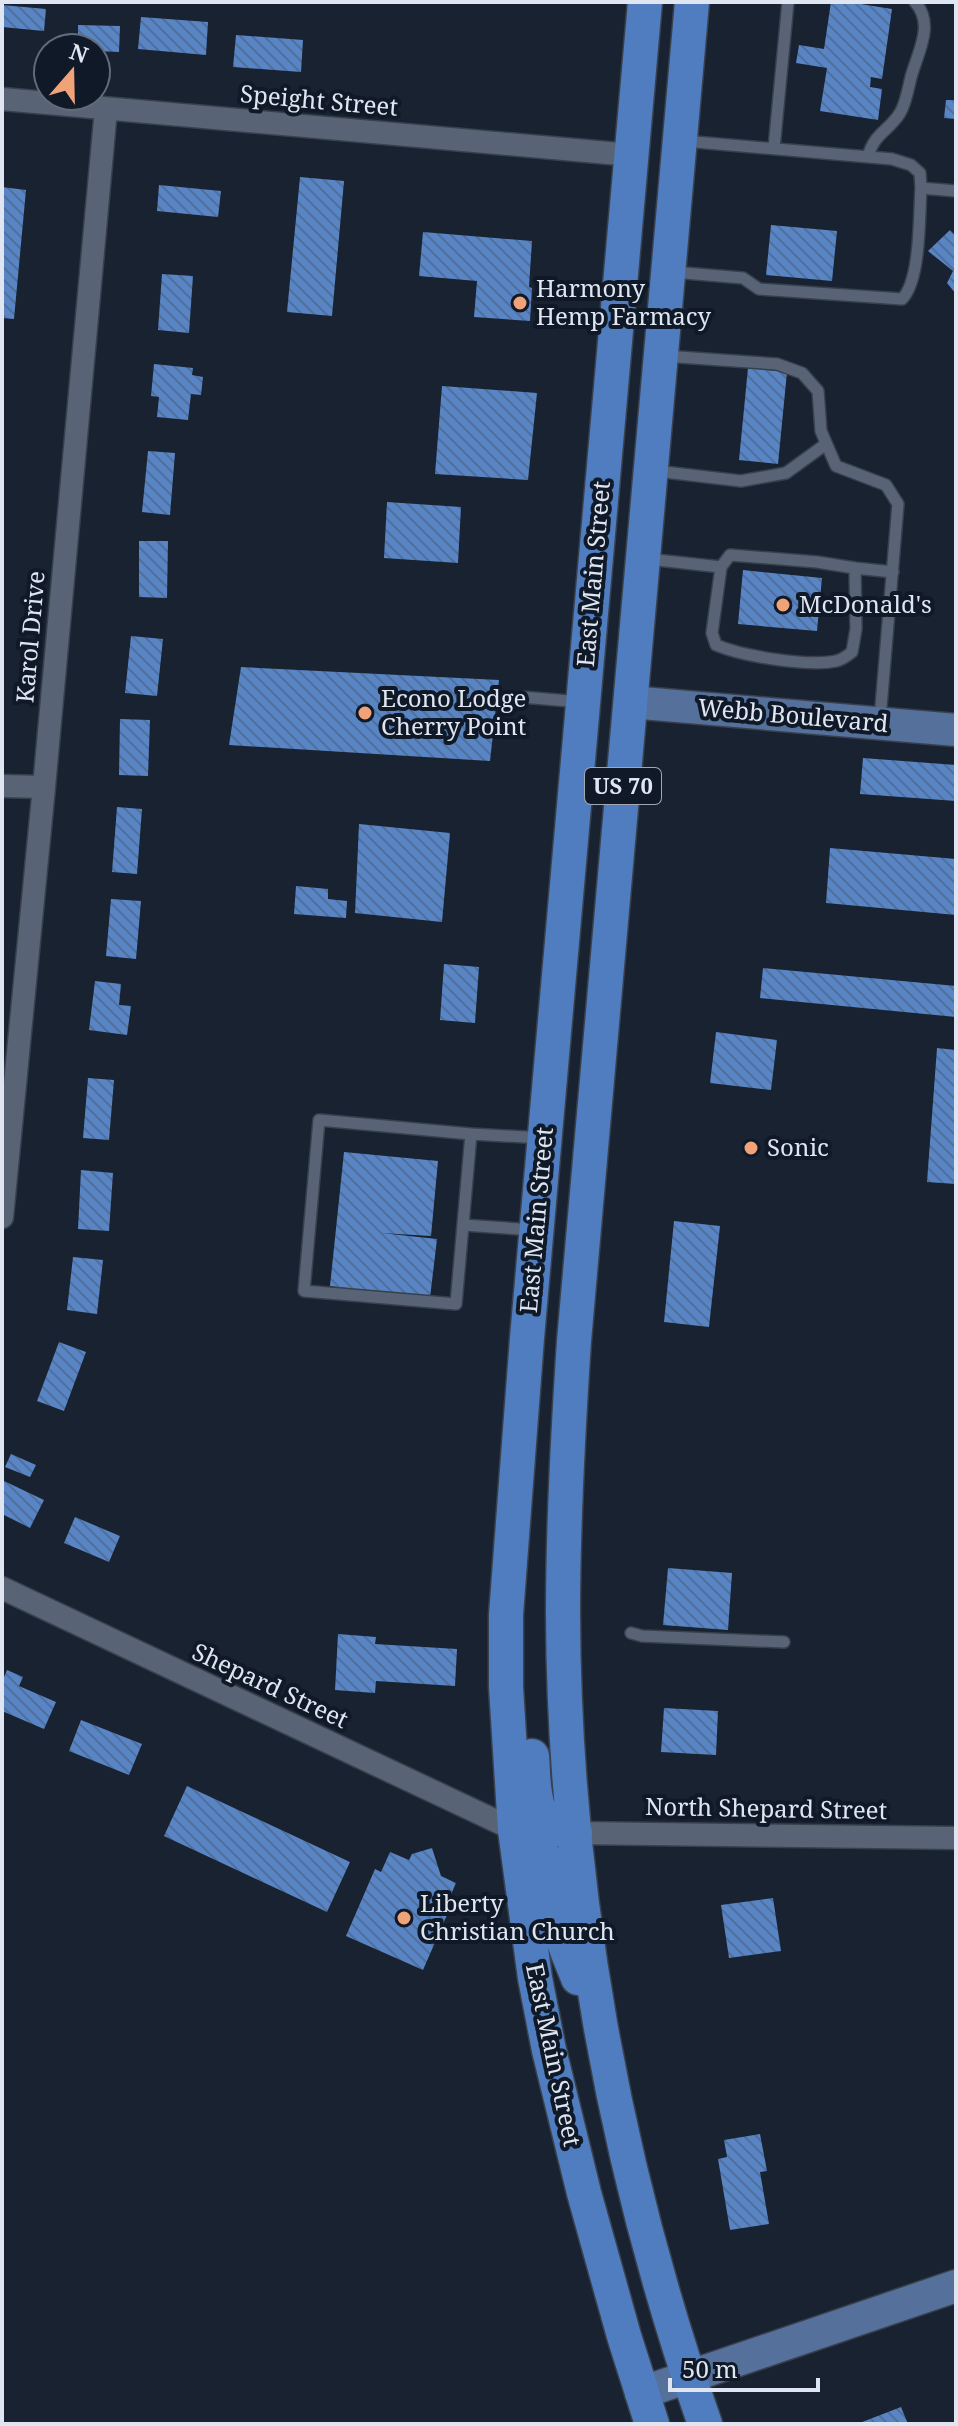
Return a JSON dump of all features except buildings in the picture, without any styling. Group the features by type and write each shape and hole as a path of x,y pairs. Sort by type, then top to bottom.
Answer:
{"main road":[{"name":"East Main Street","path":"645,2 527,1338 506,1615 506,1687 515,1830 524,1907 549,2050 588,2208 647,2409"},
{"name":"East Main Street","path":"692,2 574,1341 565,1470 563,1615 568,1743 581,1900 604,2041 634,2181 705,2424"},
{"path":"599,513 613,590 609,663 616,684 630,702"},
{"path":"583,702 600,737 601,803 616,870"},
{"path":"527,1338 574,1341"},
{"path":"506,1615 528,1725 539,1809 551,1825 575,1833"},
{"path":"515,1830 537,1846 551,1868 567,1952 604,2041"}],"street":[{"name":"Speight Street","path":"2,99 32,102"},
{"name":"Speight Street","path":"112,110 631,155"},
{"name":"Karol Drive","path":"2,1217 106,112"},
{"name":"Webb Boulevard","path":"630,702 956,730"},
{"path":"2,786 44,787"},
{"name":"Shepard Street","path":"2,1588 515,1830"},
{"name":"North Shepard Street","path":"575,1833 956,1838"},
{"path":"647,2409 689,2377 956,2286"}],"lane":[{"path":"774,148 788,2"},
{"path":"868,157 872,141 902,111 923,44 925,20 915,2"},
{"path":"669,272 743,278 759,289 902,299 909,292 915,275 921,188 920,173 911,165 892,159 680,140"},
{"path":"921,188 956,191"},
{"path":"661,355 777,364 802,373 818,391 821,431 836,466 886,485 898,504 880,724"},
{"path":"651,471 741,481 786,473 826,444"},
{"path":"855,568 856,629 852,652 840,661 814,664 731,651 716,645 712,633 721,567 730,555 817,562 893,572"},
{"path":"643,558 721,567"},
{"path":"522,697 583,702"},
{"path":"471,1134 456,1304 304,1291 319,1120 544,1138"},
{"path":"463,1225 536,1230"},
{"path":"631,1633 784,1642"}],"place":[{"name":"Harmony Hemp Farmacy","path":"520,303"},
{"name":"McDonald's","path":"783,605"},
{"name":"Econo Lodge Cherry Point","path":"365,713"},
{"name":"Sonic","path":"751,1148"},
{"name":"Liberty Christian Church","path":"404,1918"}]}
